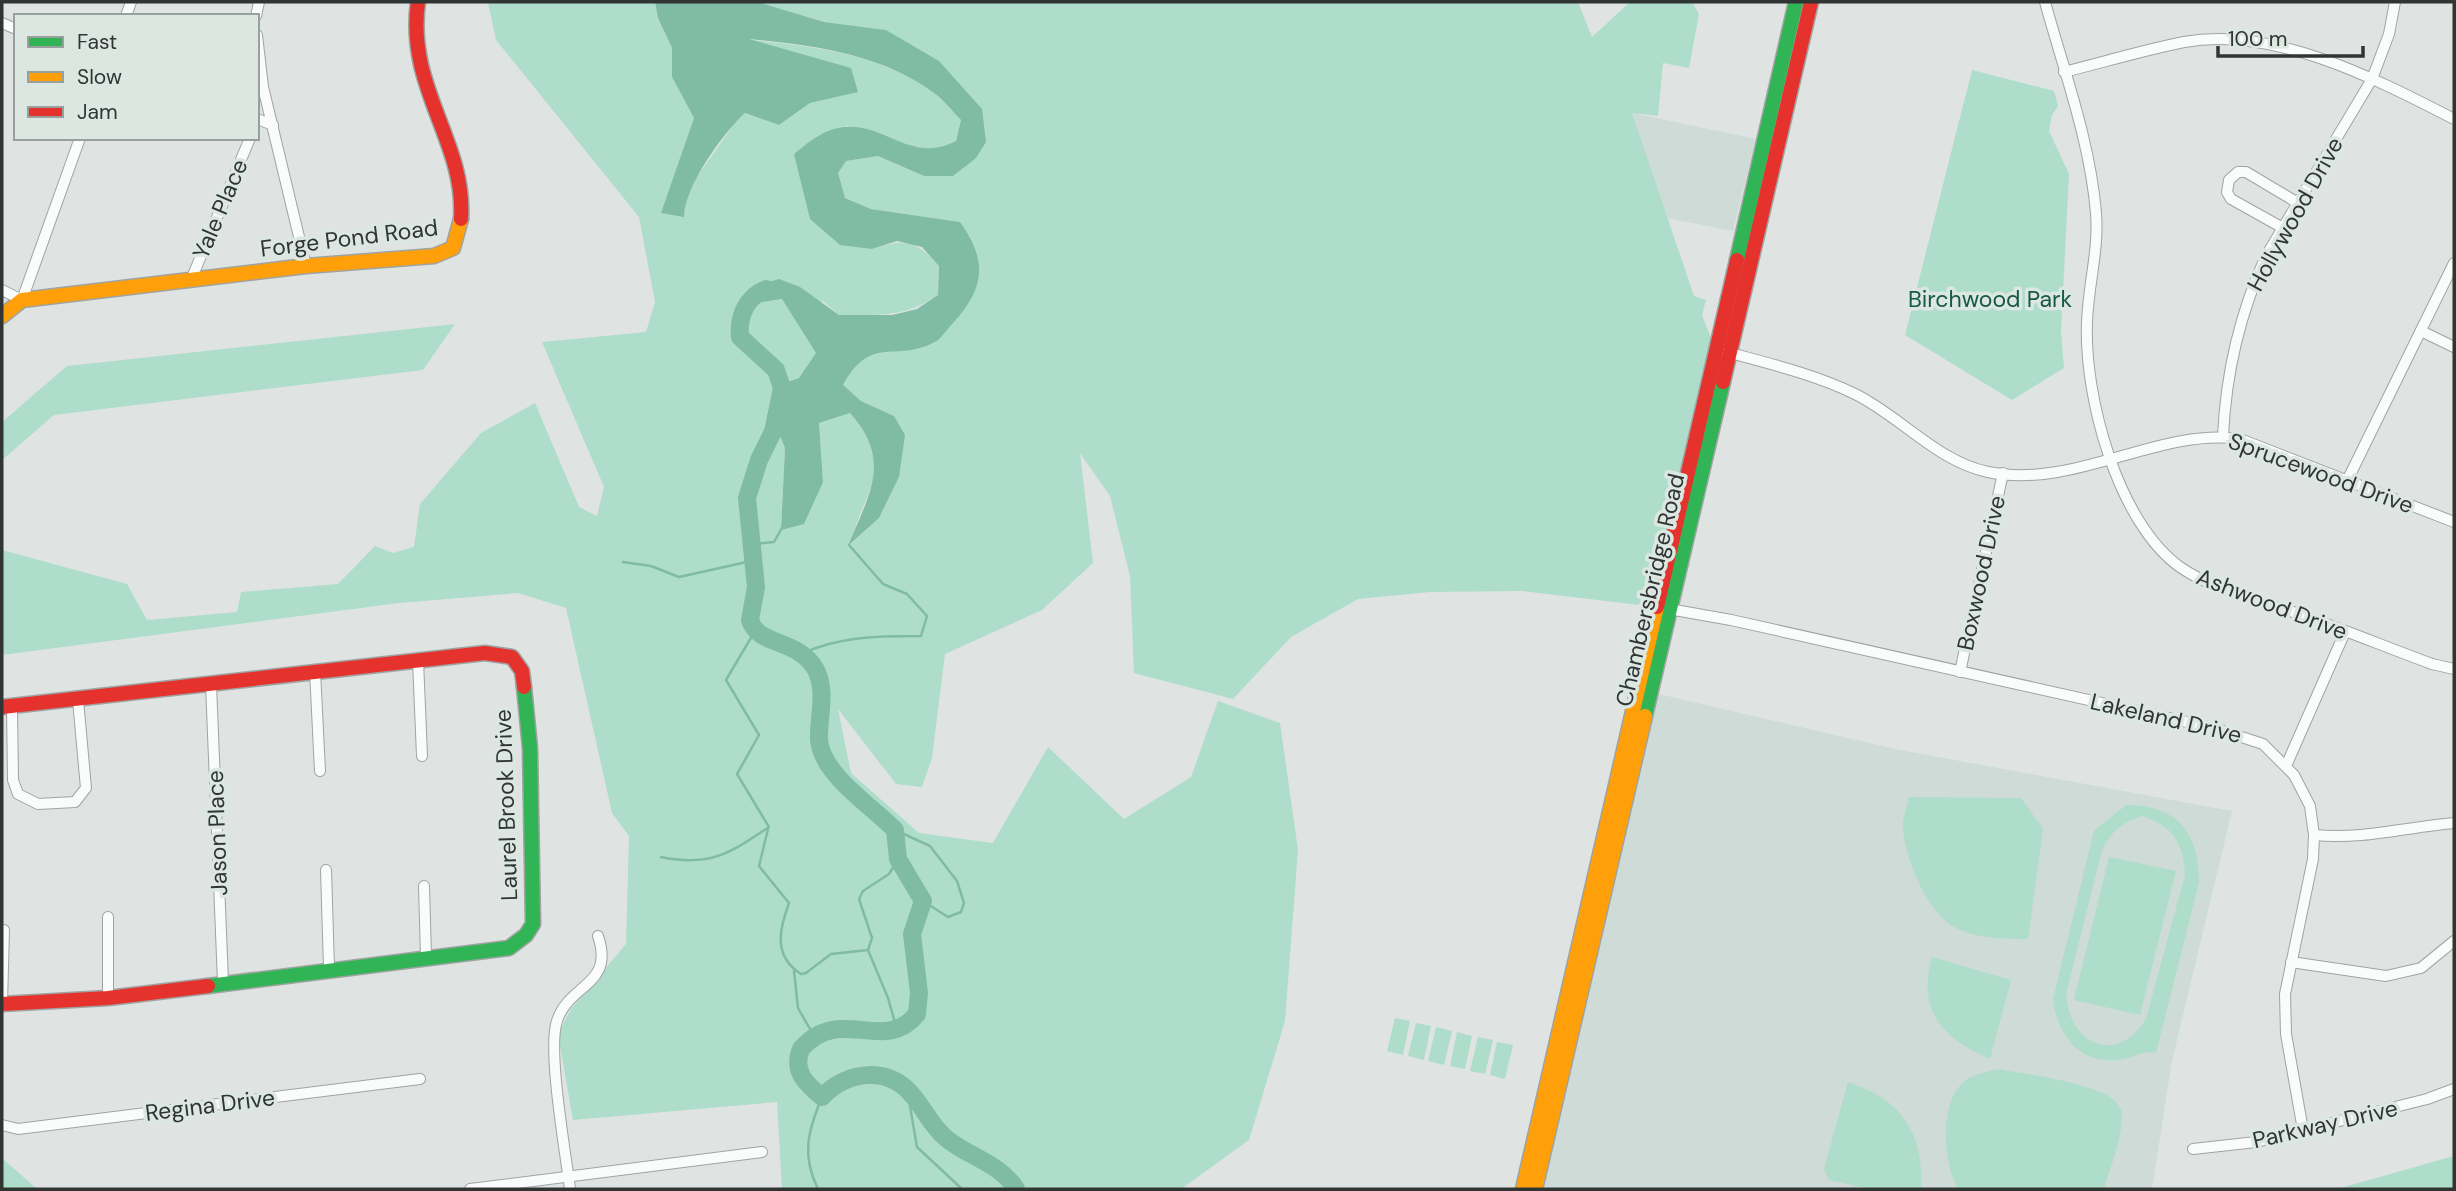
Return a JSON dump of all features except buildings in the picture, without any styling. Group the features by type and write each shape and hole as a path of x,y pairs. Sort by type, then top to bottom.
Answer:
{"main road":[{"name":"Forge Pond Road","path":"22,300 306,266 434,256 453,248 457,239 458,177 453,155 422,79 417,55 418,2"},
{"name":"Chambersbridge Road","path":"1535,1189 1668,609 1796,2"},
{"name":"Chambersbridge Road","path":"1523,1189 1722,351 1811,2"},
{"path":"2,316 22,300"},
{"name":"Laurel Brook Drive","path":"2,1004 108,998 329,968 509,948 531,930 533,923 530,748 522,671 512,657 485,653 7,708"}],"street":[{"name":"Ashwood Drive","path":"2045,2 2090,170 2096,214 2087,322 2088,366 2111,462 2141,529 2182,569 2229,591 2454,669"},
{"name":"Hollywood Drive","path":"2223,436 2225,397 2241,316 2266,256 2372,79 2389,34 2395,2"},
{"path":"2064,72 2186,42 2226,40 2255,43 2330,61 2454,119"},
{"path":"259,52 263,86 306,266"},
{"path":"259,120 273,125"},
{"path":"2,290 22,300 79,140"},
{"name":"Yale Place","path":"191,280 249,140"},
{"path":"2283,228 2231,199 2227,192 2229,180 2238,172 2246,172 2298,203"},
{"path":"2347,481 2454,263"},
{"path":"2421,331 2454,347"},
{"name":"Sprucewood Drive","path":"1722,351 1753,358 1857,395 1953,458 1989,472 2044,474 2111,462 2195,438 2223,436 2240,439 2454,522"},
{"name":"Boxwood Drive","path":"1960,672 2003,473"},
{"name":"Lakeland Drive","path":"1668,609 2252,739 2286,766 2304,789 2314,835 2313,859 2285,994 2286,1034 2303,1130"},
{"path":"2286,766 2345,632"},
{"path":"418,660 422,756"},
{"path":"315,671 320,771"},
{"name":"Jason Place","path":"211,684 223,982"},
{"path":"7,708 13,780 18,794 38,804 75,802 86,788 78,700"},
{"path":"2314,835 2373,836 2454,823"},
{"path":"326,870 329,968"},
{"path":"424,886 426,957"},
{"path":"108,917 108,998"},
{"path":"2,1004 4,930"},
{"path":"570,1189 557,1072 555,1024 560,1013 602,966 604,953 598,936"},
{"path":"2291,962 2386,975 2421,968 2454,941"},
{"name":"Regina Drive","path":"2,1125 18,1129 420,1079"},
{"name":"Parkway Drive","path":"2193,1149 2256,1142 2427,1099 2454,1089"},
{"path":"470,1189 762,1152"}],"shaded area":[{"path":"655,2 758,2 824,22 886,30 939,61 982,109 986,142 976,158 953,176 924,176 878,156 846,161 838,173 845,198 871,209 960,222 969,236 979,262 977,286 972,298 937,341 920,348 884,352 863,360 853,369 843,385 861,401 894,416 905,435 899,477 879,518 848,546 873,478 871,447 863,430 850,413 819,423 823,482 804,524 781,530 785,448 780,436 763,435 773,387 799,378 816,353 782,299 748,304 754,286 779,279 800,287 839,315 892,315 917,309 938,295 939,266 922,247 897,241 872,249 840,245 810,219 794,154 824,133 846,127 874,131 912,146 940,147 956,141 961,120 934,93 914,80 869,60 822,48 749,39 851,68 858,92 810,103 779,125 745,113 726,133 706,161 690,191 684,217 661,213 694,118 672,77 672,48 658,18"},
{"path":"1632,113 1756,139 1733,231 1666,218"},
{"path":"1650,692 1895,749 2232,811 2172,1061 2152,1189 1535,1189"}],"green space":[{"path":"471,2 655,2 658,18 672,48 672,77 694,118 662,213 684,202 694,181 734,124 745,113 779,125 810,103 858,91 743,39 817,48 890,68 934,93 961,120 956,141 938,150 913,146 847,126 794,154 872,249 902,243 916,246 931,257 939,266 938,295 914,308 879,315 839,315 824,302 754,286 748,303 782,299 817,353 799,378 773,387 763,434 780,436 785,448 781,529 823,482 819,423 850,413 872,449 875,464 873,479 850,545 879,518 899,477 894,416 861,401 842,385 855,366 866,357 936,342 960,222 871,209 845,198 837,173 846,161 878,156 924,176 986,142 886,30 824,22 758,2 1578,2 1592,37 1630,2 1692,2 1699,14 1689,68 1663,63 1658,116 1632,113 1694,296 1706,300 1702,315 1715,349 1656,607 1521,591 1430,592 1358,599 1291,637 1233,699 1134,673 1130,576 1110,496 1080,453 1093,563 1042,610 945,654 932,758 922,787 896,784 838,709 851,773 919,833 993,843 1048,747 1124,819 1191,777 1218,701 1280,723 1298,850 1285,1021 1249,1140 1181,1189 782,1189 777,1102 573,1120 558,1034 571,1009 626,944 629,836 612,813 566,608 518,593 399,603 2,655 2,550 127,584 147,620 237,612 241,592 338,584 375,546 393,553 414,547 420,504 481,433 535,403 579,507 597,516 604,487 542,342 646,332 655,302 639,217 496,40 488,3"},
{"name":"Birchwood Park","path":"1972,70 2054,91 2058,106 2052,115 2049,131 2069,174 2061,332 2064,368 2012,400 1905,335"},
{"path":"455,324 423,370 54,415 2,460 2,422 67,366"},
{"path":"1909,797 2021,798 2043,829 2028,939 1972,934 1944,920 1919,883 1908,854 1903,821"},
{"path":"2126,805 2144,806 2172,816 2182,825 2195,849 2199,882 2156,1053 2109,1060 2084,1054 2066,1037 2056,1013 2053,999 2094,831","holes":["2142,816 2153,820 2175,837 2182,853 2185,875 2146,1019 2134,1034 2122,1042 2109,1045 2096,1043 2085,1037 2076,1026 2069,1012 2066,994 2102,850 2118,828 2128,822"]},
{"path":"2109,857 2176,871 2140,1015 2074,1000"},
{"path":"1932,957 2011,980 1990,1059 1959,1042 1937,1020 1928,993"},
{"path":"1395,1018 1410,1021 1403,1055 1387,1051"},
{"path":"1416,1023 1431,1026 1424,1060 1408,1056"},
{"path":"1436,1027 1452,1031 1444,1065 1428,1061"},
{"path":"1457,1032 1472,1036 1465,1069 1450,1066"},
{"path":"1478,1037 1493,1040 1485,1074 1470,1071"},
{"path":"1497,1042 1513,1045 1505,1079 1490,1075"},
{"path":"1997,1069 2086,1087 2115,1101 2121,1110 2121,1129 2104,1189 1958,1189 1947,1149 1947,1117 1951,1102 1966,1080"},
{"path":"1848,1082 1882,1098 1906,1121 1918,1151 1921,1189 1870,1189 1829,1180 1824,1169"},
{"path":"2454,1156 2454,1189 2337,1189"},
{"path":"2,1158 37,1189 2,1189"}],"waterway":[{"path":"766,289 748,302 740,322 740,337 776,370 787,403 759,460 747,498 756,587 750,620 761,635 800,652 816,670 821,687 819,740 822,753 829,766 850,790 895,830 898,859 923,901 912,934 919,993 917,1014 904,1025 890,1030 831,1030 816,1036 801,1049 799,1070 806,1082 822,1097 832,1088 855,1077 868,1075 892,1079 913,1096 947,1139 1002,1173 1016,1189"},
{"path":"753,544 774,542 783,526"},
{"path":"801,654 845,640 921,636 927,616 907,594 883,584 849,545"},
{"path":"623,562 651,566 679,577 756,560"},
{"path":"661,857 693,860 718,856 769,827 737,774 759,735 726,680 755,631"},
{"path":"768,829 759,866 789,903 781,942 782,951 792,967 801,974 806,973 831,954 868,950"},
{"path":"895,830 930,846 957,881 964,903 961,912 948,917 923,901"},
{"path":"897,1030 888,998 868,950 872,938 859,899 863,891 889,874 898,859"},
{"path":"794,971 798,1008 814,1036"},
{"path":"907,1089 917,1147 962,1189"},
{"path":"818,1189 809,1165 808,1143 822,1097"}],"traffic: fast":[{"path":"1737,260 1796,2"},
{"path":"1645,716 1723,382"},
{"path":"208,986 509,948 526,935 533,924 530,748 524,687"}],"traffic: slow":[{"path":"2,316 22,300 306,266 434,256 453,248 461,219"},
{"path":"1523,1189 1657,607"},
{"path":"1535,1189 1645,716"}],"traffic: jam":[{"path":"418,2 420,62 455,164 461,219"},
{"path":"1723,382 1811,2"},
{"path":"1657,607 1737,260"},
{"path":"2,707 485,653 512,657 522,671 524,687"},
{"path":"2,1004 108,998 208,986"}]}
